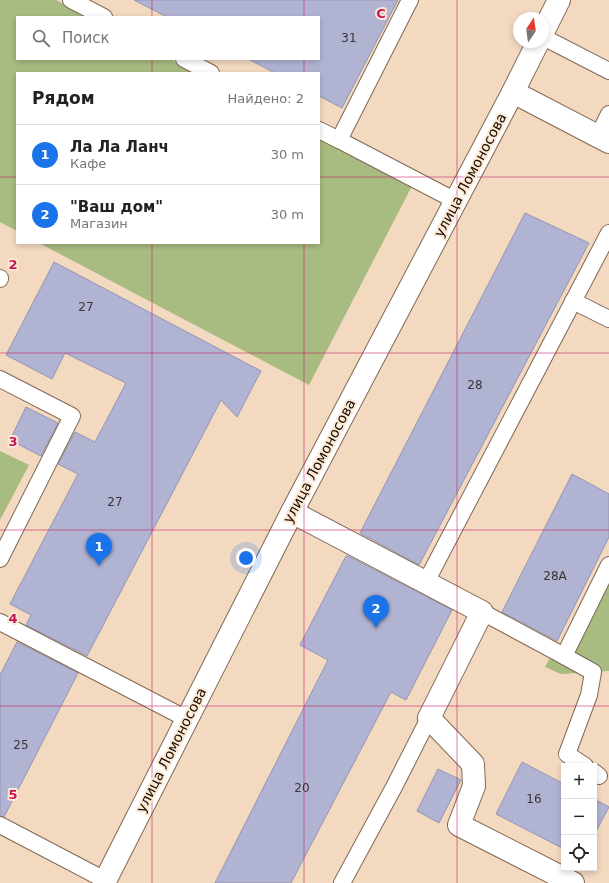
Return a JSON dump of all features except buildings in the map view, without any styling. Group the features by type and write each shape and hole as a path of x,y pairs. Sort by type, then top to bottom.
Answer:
{"street":[{"path":"549,20 559,0"},
{"name":"улица Ломоносова","path":"104,882 292,512 535,48"},
{"path":"513,92 603,139"},
{"path":"292,512 482,612 429,718 473,764 474,786 459,825 573,883"}],"lane":[{"path":"71,0 102,16"},
{"path":"339,140 410,0"},
{"path":"549,40 609,71"},
{"path":"186,60 209,72"},
{"path":"603,139 609,114"},
{"path":"320,130 456,201"},
{"path":"426,582 609,233"},
{"path":"573,301 609,319"},
{"path":"0,379 72,416 0,560"},
{"path":"564,656 609,565"},
{"path":"482,612 593,672 589,695 567,754 580,763"},
{"path":"0,622 187,719"},
{"path":"342,883 394,787 429,718"},
{"path":"0,825 104,882"}],"green space":[{"path":"0,0 56,0 87,16 16,16 16,60 172,60 195,72 16,72 16,230 0,222"},
{"path":"320,137 413,184 309,385 41,244 320,244"},
{"path":"0,451 29,465 0,520"},
{"path":"609,575 609,671 561,674 545,667 552,654 566,662"}],"place":[{"name":"Ла Ла Ланч","path":"99,566"},
{"name":"\"Ваш дом\"","path":"376,628"}]}
